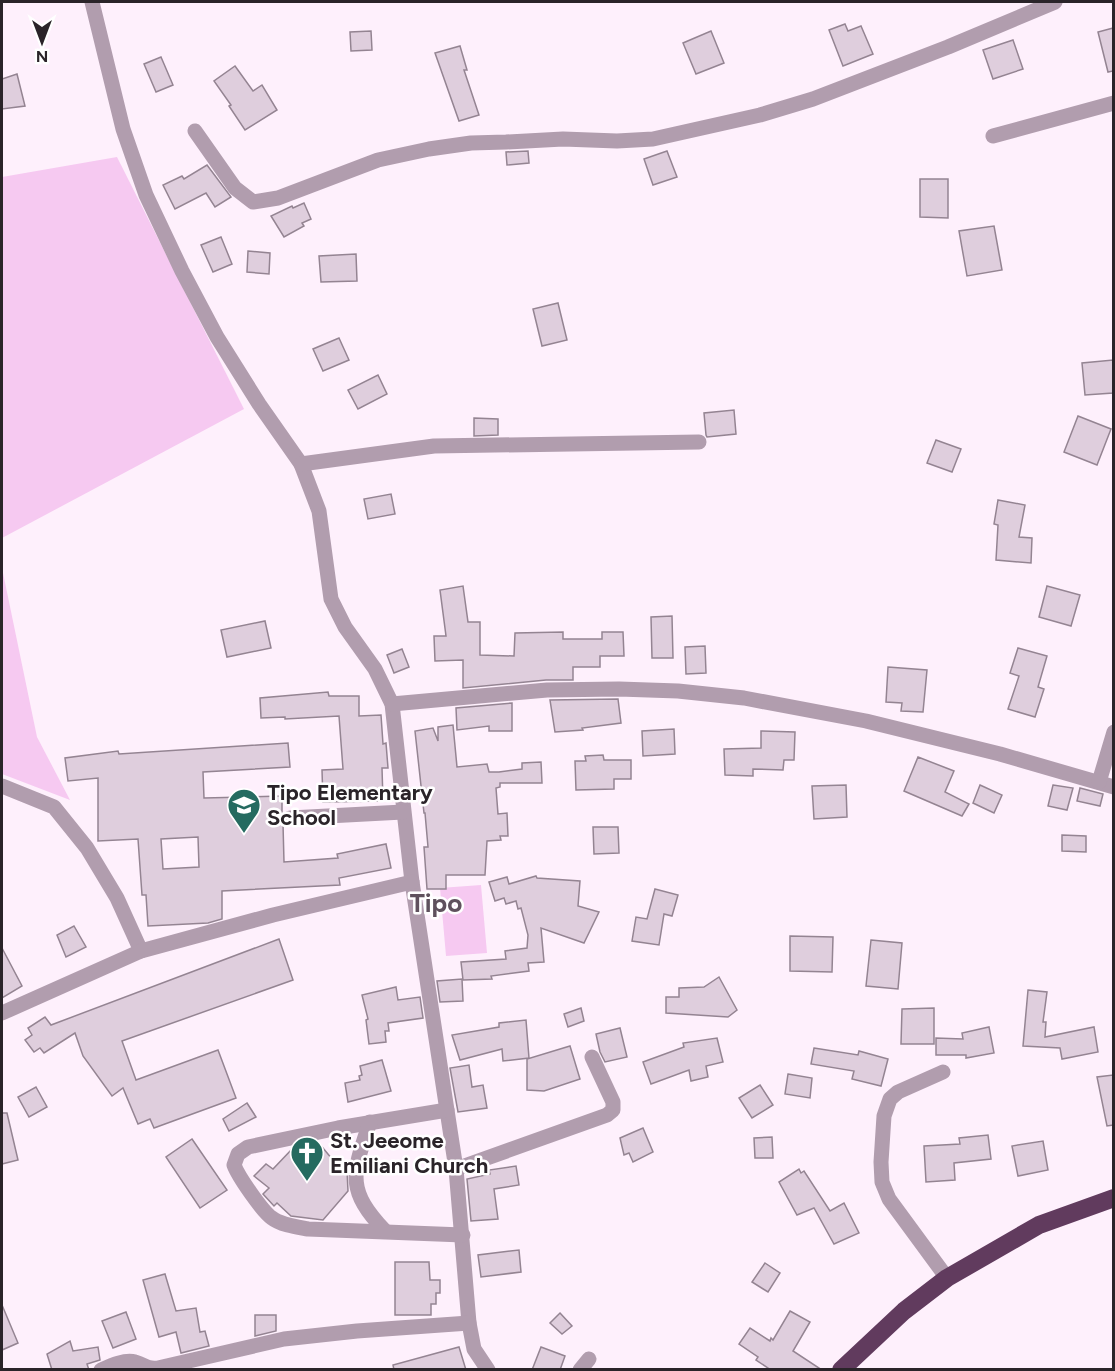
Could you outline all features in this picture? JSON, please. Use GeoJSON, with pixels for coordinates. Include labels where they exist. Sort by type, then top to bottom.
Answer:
{"type":"FeatureCollection","features":[{"type":"Feature","properties":{"kind":"highway"},"geometry":{"type":"LineString","coordinates":[[841,1370],[904,1311],[947,1278],[1039,1225],[1113,1198]]}},
{"type":"Feature","properties":{"kind":"street"},"geometry":{"type":"LineString","coordinates":[[92,2],[123,129],[146,195],[217,337],[259,404],[301,464],[319,511],[331,598],[345,627],[375,669],[392,705],[412,882],[456,1168],[469,1323],[474,1349],[488,1370]]}},
{"type":"Feature","properties":{"kind":"street"},"geometry":{"type":"LineString","coordinates":[[195,131],[236,188],[253,202],[278,198],[378,160],[429,149],[471,143],[653,139],[760,116],[813,99],[948,47],[1055,2]]}},
{"type":"Feature","properties":{"kind":"street"},"geometry":{"type":"LineString","coordinates":[[993,136],[1113,103]]}},
{"type":"Feature","properties":{"kind":"street"},"geometry":{"type":"LineString","coordinates":[[301,464],[434,447],[699,442]]}},
{"type":"Feature","properties":{"kind":"street"},"geometry":{"type":"LineString","coordinates":[[392,705],[547,690],[619,689],[744,698],[867,721],[1106,785],[1113,732]]}},
{"type":"Feature","properties":{"kind":"street"},"geometry":{"type":"LineString","coordinates":[[2,786],[54,807],[87,848],[117,898],[141,951]]}},
{"type":"Feature","properties":{"kind":"street"},"geometry":{"type":"LineString","coordinates":[[290,818],[403,812]]}},
{"type":"Feature","properties":{"kind":"street"},"geometry":{"type":"LineString","coordinates":[[2,1012],[141,951],[273,915],[412,882]]}},
{"type":"Feature","properties":{"kind":"street"},"geometry":{"type":"LineString","coordinates":[[456,1168],[607,1115],[613,1110],[613,1102],[592,1057]]}},
{"type":"Feature","properties":{"kind":"street"},"geometry":{"type":"LineString","coordinates":[[943,1072],[898,1092],[890,1099],[884,1116],[881,1162],[882,1182],[889,1199],[947,1278]]}},
{"type":"Feature","properties":{"kind":"street"},"geometry":{"type":"LineString","coordinates":[[447,1110],[370,1122],[248,1147],[238,1154],[234,1165],[238,1176],[272,1219],[308,1229],[463,1235]]}},
{"type":"Feature","properties":{"kind":"street"},"geometry":{"type":"LineString","coordinates":[[370,1122],[356,1168],[356,1186],[360,1200],[384,1232]]}},
{"type":"Feature","properties":{"kind":"street"},"geometry":{"type":"LineString","coordinates":[[101,1370],[119,1363],[134,1361],[147,1369],[158,1368],[284,1339],[469,1323]]}},
{"type":"Feature","properties":{"kind":"shaded area"},"geometry":{"type":"Polygon","coordinates":[[[117,157],[244,409],[2,538],[2,177],[117,157]]]}},
{"type":"Feature","properties":{"kind":"shaded area"},"geometry":{"type":"Polygon","coordinates":[[[2,568],[37,737],[70,800],[2,774],[2,568]]]}},
{"type":"Feature","properties":{"kind":"shaded area"},"geometry":{"type":"Polygon","coordinates":[[[481,885],[487,953],[446,956],[440,888],[481,885]]]}},
{"type":"Feature","properties":{"kind":"building"},"geometry":{"type":"Polygon","coordinates":[[[845,24],[848,31],[861,26],[873,54],[843,66],[829,30],[845,24]]]}},
{"type":"Feature","properties":{"kind":"building"},"geometry":{"type":"Polygon","coordinates":[[[1113,28],[1113,71],[1108,72],[1098,32],[1113,28]]]}},
{"type":"Feature","properties":{"kind":"building"},"geometry":{"type":"Polygon","coordinates":[[[371,31],[372,50],[351,51],[350,32],[371,31]]]}},
{"type":"Feature","properties":{"kind":"building"},"geometry":{"type":"Polygon","coordinates":[[[711,31],[724,63],[696,74],[683,43],[711,31]]]}},
{"type":"Feature","properties":{"kind":"building"},"geometry":{"type":"Polygon","coordinates":[[[1013,40],[1023,69],[993,79],[983,50],[1013,40]]]}},
{"type":"Feature","properties":{"kind":"building"},"geometry":{"type":"Polygon","coordinates":[[[460,46],[467,70],[464,70],[479,115],[459,121],[435,53],[460,46]]]}},
{"type":"Feature","properties":{"kind":"building"},"geometry":{"type":"Polygon","coordinates":[[[161,57],[173,85],[156,92],[144,64],[161,57]]]}},
{"type":"Feature","properties":{"kind":"building"},"geometry":{"type":"Polygon","coordinates":[[[235,66],[253,91],[262,85],[277,110],[245,130],[214,81],[235,66]]]}},
{"type":"Feature","properties":{"kind":"building"},"geometry":{"type":"Polygon","coordinates":[[[17,74],[25,106],[2,109],[2,79],[17,74]]]}},
{"type":"Feature","properties":{"kind":"building"},"geometry":{"type":"Polygon","coordinates":[[[528,151],[529,163],[507,165],[506,152],[528,151]]]}},
{"type":"Feature","properties":{"kind":"building"},"geometry":{"type":"Polygon","coordinates":[[[667,151],[677,177],[653,185],[644,159],[667,151]]]}},
{"type":"Feature","properties":{"kind":"building"},"geometry":{"type":"Polygon","coordinates":[[[207,165],[231,197],[215,207],[206,193],[175,209],[163,185],[182,176],[184,179],[207,165]]]}},
{"type":"Feature","properties":{"kind":"building"},"geometry":{"type":"Polygon","coordinates":[[[920,179],[948,179],[948,218],[920,217],[920,179]]]}},
{"type":"Feature","properties":{"kind":"building"},"geometry":{"type":"Polygon","coordinates":[[[304,203],[311,219],[302,223],[304,226],[284,237],[271,216],[304,203]]]}},
{"type":"Feature","properties":{"kind":"building"},"geometry":{"type":"Polygon","coordinates":[[[994,226],[1002,270],[967,276],[959,231],[994,226]]]}},
{"type":"Feature","properties":{"kind":"building"},"geometry":{"type":"Polygon","coordinates":[[[221,237],[232,264],[213,272],[201,245],[221,237]]]}},
{"type":"Feature","properties":{"kind":"building"},"geometry":{"type":"Polygon","coordinates":[[[248,251],[270,253],[269,274],[247,272],[248,251]]]}},
{"type":"Feature","properties":{"kind":"building"},"geometry":{"type":"Polygon","coordinates":[[[356,254],[357,281],[321,282],[319,256],[356,254]]]}},
{"type":"Feature","properties":{"kind":"building"},"geometry":{"type":"Polygon","coordinates":[[[558,303],[567,340],[542,346],[533,309],[558,303]]]}},
{"type":"Feature","properties":{"kind":"building"},"geometry":{"type":"Polygon","coordinates":[[[339,338],[349,360],[323,371],[313,349],[339,338]]]}},
{"type":"Feature","properties":{"kind":"building"},"geometry":{"type":"Polygon","coordinates":[[[1113,360],[1113,393],[1085,395],[1082,363],[1113,360]]]}},
{"type":"Feature","properties":{"kind":"building"},"geometry":{"type":"Polygon","coordinates":[[[378,375],[387,394],[358,409],[348,390],[378,375]]]}},
{"type":"Feature","properties":{"kind":"building"},"geometry":{"type":"Polygon","coordinates":[[[734,410],[736,434],[707,437],[704,413],[734,410]]]}},
{"type":"Feature","properties":{"kind":"building"},"geometry":{"type":"Polygon","coordinates":[[[1078,416],[1111,429],[1097,465],[1064,452],[1078,416]]]}},
{"type":"Feature","properties":{"kind":"building"},"geometry":{"type":"Polygon","coordinates":[[[474,418],[498,419],[498,435],[474,436],[474,418]]]}},
{"type":"Feature","properties":{"kind":"building"},"geometry":{"type":"Polygon","coordinates":[[[936,440],[961,449],[952,472],[927,463],[936,440]]]}},
{"type":"Feature","properties":{"kind":"building"},"geometry":{"type":"Polygon","coordinates":[[[391,494],[395,514],[368,519],[364,499],[391,494]]]}},
{"type":"Feature","properties":{"kind":"building"},"geometry":{"type":"Polygon","coordinates":[[[998,500],[1025,505],[1019,537],[1032,538],[1031,563],[996,560],[998,525],[994,524],[998,500]]]}},
{"type":"Feature","properties":{"kind":"building"},"geometry":{"type":"Polygon","coordinates":[[[463,586],[468,622],[480,622],[480,655],[514,656],[515,633],[563,632],[563,639],[602,639],[602,632],[623,632],[624,656],[600,656],[600,667],[573,667],[573,680],[546,680],[463,688],[463,660],[435,661],[434,636],[446,636],[440,590],[463,586]]]}},
{"type":"Feature","properties":{"kind":"building"},"geometry":{"type":"Polygon","coordinates":[[[1047,586],[1080,595],[1071,626],[1039,617],[1047,586]]]}},
{"type":"Feature","properties":{"kind":"building"},"geometry":{"type":"Polygon","coordinates":[[[672,616],[673,658],[652,658],[651,617],[672,616]]]}},
{"type":"Feature","properties":{"kind":"building"},"geometry":{"type":"Polygon","coordinates":[[[265,621],[271,648],[227,657],[221,630],[265,621]]]}},
{"type":"Feature","properties":{"kind":"building"},"geometry":{"type":"Polygon","coordinates":[[[705,646],[706,673],[686,674],[685,647],[705,646]]]}},
{"type":"Feature","properties":{"kind":"building"},"geometry":{"type":"Polygon","coordinates":[[[1018,648],[1047,656],[1038,687],[1044,689],[1035,717],[1008,709],[1019,676],[1010,673],[1018,648]]]}},
{"type":"Feature","properties":{"kind":"building"},"geometry":{"type":"Polygon","coordinates":[[[402,649],[409,667],[394,673],[387,655],[402,649]]]}},
{"type":"Feature","properties":{"kind":"building"},"geometry":{"type":"Polygon","coordinates":[[[888,667],[927,670],[923,712],[901,711],[902,703],[886,702],[888,667]]]}},
{"type":"Feature","properties":{"kind":"building"},"geometry":{"type":"Polygon","coordinates":[[[328,692],[329,696],[359,696],[359,716],[381,715],[383,744],[386,743],[388,768],[382,768],[383,801],[323,802],[322,770],[343,769],[339,716],[261,718],[260,698],[328,692]]]}},
{"type":"Feature","properties":{"kind":"building"},"geometry":{"type":"Polygon","coordinates":[[[618,699],[621,723],[582,728],[583,730],[555,732],[550,700],[618,699]]]}},
{"type":"Feature","properties":{"kind":"building"},"geometry":{"type":"Polygon","coordinates":[[[512,703],[512,731],[489,731],[489,726],[457,730],[456,708],[512,703]]]}},
{"type":"Feature","properties":{"kind":"building"},"geometry":{"type":"Polygon","coordinates":[[[453,725],[457,767],[487,764],[489,772],[499,772],[522,769],[522,763],[541,762],[542,783],[500,783],[500,787],[496,788],[498,814],[507,813],[508,836],[500,836],[501,840],[487,841],[485,875],[446,875],[446,889],[427,889],[424,847],[428,847],[415,731],[433,728],[438,741],[438,727],[453,725]]]}},
{"type":"Feature","properties":{"kind":"building"},"geometry":{"type":"Polygon","coordinates":[[[674,729],[675,754],[643,756],[642,731],[674,729]]]}},
{"type":"Feature","properties":{"kind":"building"},"geometry":{"type":"Polygon","coordinates":[[[761,731],[795,732],[794,760],[784,760],[783,770],[753,769],[753,776],[725,775],[724,749],[761,748],[761,731]]]}},
{"type":"Feature","properties":{"kind":"building"},"geometry":{"type":"Polygon","coordinates":[[[288,743],[290,767],[203,772],[204,798],[282,796],[280,818],[283,824],[284,862],[338,858],[337,854],[386,844],[391,868],[339,878],[340,885],[222,891],[222,919],[208,923],[148,926],[146,895],[142,895],[138,839],[98,841],[98,778],[68,781],[65,758],[118,751],[119,754],[288,743]],[[198,837],[161,839],[163,869],[199,867],[198,837]]]}},
{"type":"Feature","properties":{"kind":"building"},"geometry":{"type":"Polygon","coordinates":[[[603,755],[604,760],[631,760],[631,779],[614,779],[614,789],[576,790],[575,761],[586,761],[585,756],[603,755]]]}},
{"type":"Feature","properties":{"kind":"building"},"geometry":{"type":"Polygon","coordinates":[[[918,757],[954,771],[945,792],[969,804],[962,816],[904,791],[918,757]]]}},
{"type":"Feature","properties":{"kind":"building"},"geometry":{"type":"Polygon","coordinates":[[[846,785],[847,817],[814,819],[812,786],[846,785]]]}},
{"type":"Feature","properties":{"kind":"building"},"geometry":{"type":"Polygon","coordinates":[[[980,785],[1002,795],[994,813],[973,803],[980,785]]]}},
{"type":"Feature","properties":{"kind":"building"},"geometry":{"type":"Polygon","coordinates":[[[1053,785],[1073,788],[1067,810],[1048,806],[1053,785]]]}},
{"type":"Feature","properties":{"kind":"building"},"geometry":{"type":"Polygon","coordinates":[[[1080,788],[1103,794],[1100,806],[1077,801],[1080,788]]]}},
{"type":"Feature","properties":{"kind":"building"},"geometry":{"type":"Polygon","coordinates":[[[593,827],[618,827],[619,853],[594,854],[593,827]]]}},
{"type":"Feature","properties":{"kind":"building"},"geometry":{"type":"Polygon","coordinates":[[[1062,835],[1086,836],[1086,852],[1062,851],[1062,835]]]}},
{"type":"Feature","properties":{"kind":"building"},"geometry":{"type":"Polygon","coordinates":[[[536,876],[537,878],[580,881],[578,906],[599,912],[584,943],[541,928],[544,962],[528,963],[529,971],[491,976],[492,979],[463,980],[461,962],[506,959],[505,951],[527,948],[528,935],[521,908],[518,909],[516,901],[506,904],[504,898],[495,901],[489,882],[507,877],[509,884],[536,876]]]}},
{"type":"Feature","properties":{"kind":"building"},"geometry":{"type":"Polygon","coordinates":[[[655,889],[678,895],[672,916],[664,914],[659,945],[632,941],[636,917],[647,919],[655,889]]]}},
{"type":"Feature","properties":{"kind":"building"},"geometry":{"type":"Polygon","coordinates":[[[74,926],[86,947],[66,957],[57,935],[74,926]]]}},
{"type":"Feature","properties":{"kind":"building"},"geometry":{"type":"Polygon","coordinates":[[[790,936],[833,937],[832,972],[790,971],[790,936]]]}},
{"type":"Feature","properties":{"kind":"building"},"geometry":{"type":"Polygon","coordinates":[[[279,939],[293,980],[122,1041],[136,1080],[218,1050],[236,1098],[154,1128],[150,1119],[138,1124],[123,1088],[112,1096],[83,1056],[75,1033],[44,1053],[40,1048],[34,1052],[25,1040],[32,1035],[28,1028],[45,1017],[51,1025],[279,939]]]}},
{"type":"Feature","properties":{"kind":"building"},"geometry":{"type":"Polygon","coordinates":[[[871,940],[902,943],[898,989],[866,986],[871,940]]]}},
{"type":"Feature","properties":{"kind":"building"},"geometry":{"type":"Polygon","coordinates":[[[2,948],[22,986],[2,998],[2,948]]]}},
{"type":"Feature","properties":{"kind":"building"},"geometry":{"type":"Polygon","coordinates":[[[719,977],[737,1010],[728,1017],[666,1013],[666,997],[679,997],[679,988],[704,987],[719,977]]]}},
{"type":"Feature","properties":{"kind":"building"},"geometry":{"type":"Polygon","coordinates":[[[462,979],[463,1001],[440,1002],[437,981],[462,979]]]}},
{"type":"Feature","properties":{"kind":"building"},"geometry":{"type":"Polygon","coordinates":[[[396,987],[398,1000],[420,997],[423,1018],[388,1023],[389,1031],[385,1031],[386,1042],[369,1044],[366,1020],[368,1019],[362,995],[396,987]]]}},
{"type":"Feature","properties":{"kind":"building"},"geometry":{"type":"Polygon","coordinates":[[[1028,990],[1047,992],[1043,1022],[1046,1022],[1045,1037],[1094,1027],[1098,1052],[1062,1059],[1060,1048],[1023,1046],[1028,990]]]}},
{"type":"Feature","properties":{"kind":"building"},"geometry":{"type":"Polygon","coordinates":[[[581,1008],[584,1021],[568,1027],[564,1014],[581,1008]]]}},
{"type":"Feature","properties":{"kind":"building"},"geometry":{"type":"Polygon","coordinates":[[[934,1008],[934,1044],[901,1044],[902,1009],[934,1008]]]}},
{"type":"Feature","properties":{"kind":"building"},"geometry":{"type":"Polygon","coordinates":[[[526,1020],[529,1058],[503,1061],[502,1049],[460,1060],[452,1035],[499,1027],[499,1023],[526,1020]]]}},
{"type":"Feature","properties":{"kind":"building"},"geometry":{"type":"Polygon","coordinates":[[[989,1027],[994,1053],[966,1058],[966,1055],[936,1055],[936,1038],[963,1039],[962,1033],[989,1027]]]}},
{"type":"Feature","properties":{"kind":"building"},"geometry":{"type":"Polygon","coordinates":[[[620,1028],[627,1057],[605,1062],[596,1034],[620,1028]]]}},
{"type":"Feature","properties":{"kind":"building"},"geometry":{"type":"Polygon","coordinates":[[[717,1038],[723,1062],[706,1066],[708,1077],[691,1081],[689,1070],[651,1084],[643,1062],[684,1047],[683,1043],[717,1038]]]}},
{"type":"Feature","properties":{"kind":"building"},"geometry":{"type":"Polygon","coordinates":[[[570,1046],[580,1079],[544,1091],[527,1090],[527,1059],[570,1046]]]}},
{"type":"Feature","properties":{"kind":"building"},"geometry":{"type":"Polygon","coordinates":[[[814,1048],[858,1055],[859,1051],[888,1059],[881,1086],[852,1079],[854,1071],[811,1064],[814,1048]]]}},
{"type":"Feature","properties":{"kind":"building"},"geometry":{"type":"Polygon","coordinates":[[[382,1060],[391,1091],[348,1102],[345,1083],[360,1080],[359,1076],[362,1075],[360,1066],[382,1060]]]}},
{"type":"Feature","properties":{"kind":"building"},"geometry":{"type":"Polygon","coordinates":[[[469,1065],[472,1087],[483,1085],[487,1108],[458,1112],[450,1068],[469,1065]]]}},
{"type":"Feature","properties":{"kind":"building"},"geometry":{"type":"Polygon","coordinates":[[[788,1074],[812,1078],[810,1098],[785,1094],[788,1074]]]}},
{"type":"Feature","properties":{"kind":"building"},"geometry":{"type":"Polygon","coordinates":[[[1113,1075],[1113,1125],[1107,1126],[1097,1077],[1113,1075]]]}},
{"type":"Feature","properties":{"kind":"building"},"geometry":{"type":"Polygon","coordinates":[[[760,1085],[773,1105],[752,1118],[739,1098],[760,1085]]]}},
{"type":"Feature","properties":{"kind":"building"},"geometry":{"type":"Polygon","coordinates":[[[36,1087],[47,1107],[29,1117],[18,1097],[36,1087]]]}},
{"type":"Feature","properties":{"kind":"building"},"geometry":{"type":"Polygon","coordinates":[[[247,1103],[256,1117],[229,1131],[223,1119],[247,1103]]]}},
{"type":"Feature","properties":{"kind":"building"},"geometry":{"type":"Polygon","coordinates":[[[2,1113],[7,1113],[18,1160],[2,1164],[2,1113]]]}},
{"type":"Feature","properties":{"kind":"building"},"geometry":{"type":"Polygon","coordinates":[[[643,1128],[653,1152],[633,1162],[629,1153],[624,1155],[620,1138],[643,1128]]]}},
{"type":"Feature","properties":{"kind":"building"},"geometry":{"type":"Polygon","coordinates":[[[988,1135],[991,1159],[954,1163],[955,1180],[926,1182],[924,1146],[960,1144],[959,1138],[988,1135]]]}},
{"type":"Feature","properties":{"kind":"building"},"geometry":{"type":"Polygon","coordinates":[[[772,1137],[773,1158],[755,1158],[754,1138],[772,1137]]]}},
{"type":"Feature","properties":{"kind":"building"},"geometry":{"type":"Polygon","coordinates":[[[192,1139],[227,1190],[200,1208],[166,1157],[192,1139]]]}},
{"type":"Feature","properties":{"kind":"building"},"geometry":{"type":"Polygon","coordinates":[[[1043,1141],[1048,1170],[1018,1176],[1012,1146],[1043,1141]]]}},
{"type":"Feature","properties":{"kind":"building","name":"St. Jeeome Emiliani Church"},"geometry":{"type":"Polygon","coordinates":[[[318,1142],[342,1171],[347,1171],[348,1191],[323,1220],[291,1216],[277,1203],[274,1206],[263,1194],[269,1188],[254,1176],[266,1164],[273,1169],[294,1147],[318,1142]]]}},
{"type":"Feature","properties":{"kind":"building"},"geometry":{"type":"Polygon","coordinates":[[[516,1166],[519,1185],[494,1189],[498,1219],[471,1221],[467,1179],[490,1174],[489,1170],[516,1166]]]}},
{"type":"Feature","properties":{"kind":"building"},"geometry":{"type":"Polygon","coordinates":[[[799,1169],[801,1173],[804,1171],[830,1211],[844,1203],[859,1233],[834,1244],[814,1208],[797,1215],[779,1182],[799,1169]]]}},
{"type":"Feature","properties":{"kind":"building"},"geometry":{"type":"Polygon","coordinates":[[[519,1250],[521,1272],[481,1277],[478,1255],[519,1250]]]}},
{"type":"Feature","properties":{"kind":"building"},"geometry":{"type":"Polygon","coordinates":[[[395,1262],[429,1262],[430,1280],[440,1280],[440,1293],[436,1293],[436,1304],[431,1304],[431,1315],[395,1315],[395,1262]]]}},
{"type":"Feature","properties":{"kind":"building"},"geometry":{"type":"Polygon","coordinates":[[[765,1263],[780,1273],[768,1292],[752,1282],[765,1263]]]}},
{"type":"Feature","properties":{"kind":"building"},"geometry":{"type":"Polygon","coordinates":[[[165,1274],[176,1311],[196,1308],[200,1332],[205,1331],[209,1346],[181,1353],[176,1332],[159,1337],[143,1280],[165,1274]]]}},
{"type":"Feature","properties":{"kind":"building"},"geometry":{"type":"Polygon","coordinates":[[[2,1305],[18,1343],[2,1350],[2,1305]]]}},
{"type":"Feature","properties":{"kind":"building"},"geometry":{"type":"Polygon","coordinates":[[[790,1311],[810,1322],[793,1351],[822,1370],[771,1370],[756,1360],[758,1357],[739,1344],[750,1328],[770,1341],[771,1338],[773,1340],[790,1311]]]}},
{"type":"Feature","properties":{"kind":"building"},"geometry":{"type":"Polygon","coordinates":[[[126,1312],[136,1339],[113,1348],[102,1321],[126,1312]]]}},
{"type":"Feature","properties":{"kind":"building"},"geometry":{"type":"Polygon","coordinates":[[[560,1313],[572,1326],[562,1334],[550,1323],[560,1313]]]}},
{"type":"Feature","properties":{"kind":"building"},"geometry":{"type":"Polygon","coordinates":[[[255,1315],[276,1315],[276,1331],[255,1336],[255,1315]]]}},
{"type":"Feature","properties":{"kind":"building"},"geometry":{"type":"Polygon","coordinates":[[[70,1341],[73,1351],[98,1347],[100,1360],[87,1364],[89,1370],[52,1370],[47,1354],[70,1341]]]}},
{"type":"Feature","properties":{"kind":"building"},"geometry":{"type":"Polygon","coordinates":[[[459,1347],[466,1370],[394,1370],[393,1365],[459,1347]]]}},
{"type":"Feature","properties":{"kind":"building"},"geometry":{"type":"Polygon","coordinates":[[[541,1347],[565,1356],[560,1370],[532,1370],[541,1347]]]}},
{"type":"Feature","properties":{"kind":"place","name":"Tipo Elementary School"},"geometry":{"type":"Point","coordinates":[244,834]}},
{"type":"Feature","properties":{"kind":"place","name":"St. Jeeome Emiliani Church"},"geometry":{"type":"Point","coordinates":[307,1182]}},
{"type":"Feature","properties":{"kind":"district","name":"Tipo"},"geometry":{"type":"Point","coordinates":[436,903]}}]}
